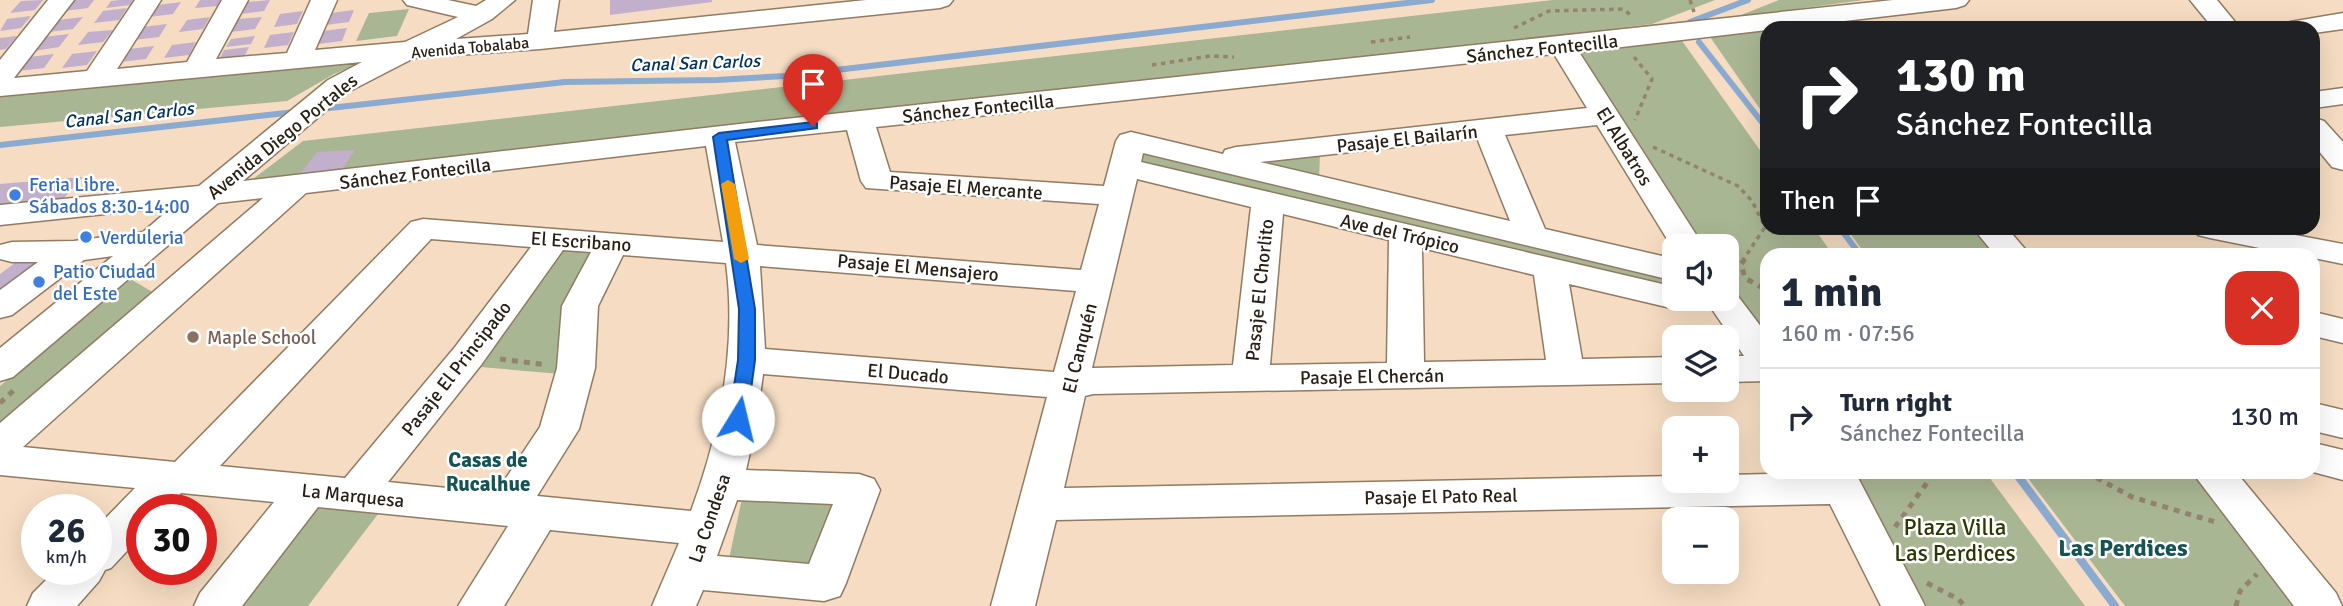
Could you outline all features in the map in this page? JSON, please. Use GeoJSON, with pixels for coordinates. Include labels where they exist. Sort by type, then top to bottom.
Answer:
{"type":"FeatureCollection","features":[{"type":"Feature","properties":{"kind":"street"},"geometry":{"type":"LineString","coordinates":[[0,78],[61,0]]}},
{"type":"Feature","properties":{"kind":"street"},"geometry":{"type":"LineString","coordinates":[[96,79],[148,0]]}},
{"type":"Feature","properties":{"kind":"street"},"geometry":{"type":"LineString","coordinates":[[197,69],[235,0]]}},
{"type":"Feature","properties":{"kind":"street"},"geometry":{"type":"LineString","coordinates":[[297,60],[324,0]]}},
{"type":"Feature","properties":{"kind":"street"},"geometry":{"type":"LineString","coordinates":[[416,0],[491,8]]}},
{"type":"Feature","properties":{"kind":"street"},"geometry":{"type":"LineString","coordinates":[[540,41],[546,0]]}},
{"type":"Feature","properties":{"kind":"street","name":"Avenida Tobalaba"},"geometry":{"type":"LineString","coordinates":[[0,88],[297,60],[540,41],[940,0]]}},
{"type":"Feature","properties":{"kind":"street","name":"Sánchez Fontecilla"},"geometry":{"type":"LineString","coordinates":[[1822,21],[1956,0]]}},
{"type":"Feature","properties":{"kind":"street"},"geometry":{"type":"LineString","coordinates":[[2203,0],[2221,21]]}},
{"type":"Feature","properties":{"kind":"street","name":"Avenida Diego Portales"},"geometry":{"type":"LineString","coordinates":[[0,368],[326,96],[360,73],[449,32],[491,8]]}},
{"type":"Feature","properties":{"kind":"street"},"geometry":{"type":"LineString","coordinates":[[2320,25],[2343,21]]}},
{"type":"Feature","properties":{"kind":"street","name":"Sánchez Fontecilla"},"geometry":{"type":"LineString","coordinates":[[0,215],[205,196],[859,120],[1760,28]]}},
{"type":"Feature","properties":{"kind":"street","name":"El Albatros"},"geometry":{"type":"LineString","coordinates":[[1562,46],[1680,234]]}},
{"type":"Feature","properties":{"kind":"street","name":"El Canquén"},"geometry":{"type":"LineString","coordinates":[[1013,606],[1144,91]]}},
{"type":"Feature","properties":{"kind":"street"},"geometry":{"type":"LineString","coordinates":[[2320,99],[2343,96]]}},
{"type":"Feature","properties":{"kind":"street","name":"Pasaje El Bailarín"},"geometry":{"type":"LineString","coordinates":[[1208,159],[1605,115]]}},
{"type":"Feature","properties":{"kind":"street","name":"Pasaje El Mercante"},"geometry":{"type":"LineString","coordinates":[[859,120],[877,181],[1124,168]]}},
{"type":"Feature","properties":{"kind":"street"},"geometry":{"type":"LineString","coordinates":[[1488,129],[1532,236]]}},
{"type":"Feature","properties":{"kind":"street"},"geometry":{"type":"LineString","coordinates":[[2320,134],[2343,161]]}},
{"type":"Feature","properties":{"kind":"street","name":"La Condesa"},"geometry":{"type":"LineString","coordinates":[[682,588],[722,484],[742,398],[746,360],[747,309],[719,137]]}},
{"type":"Feature","properties":{"kind":"street","name":"Ave del Trópico"},"geometry":{"type":"LineString","coordinates":[[1124,168],[1208,159],[1662,267]]}},
{"type":"Feature","properties":{"kind":"street","name":"Ave del Trópico"},"geometry":{"type":"LineString","coordinates":[[1124,168],[1662,295]]}},
{"type":"Feature","properties":{"kind":"street"},"geometry":{"type":"LineString","coordinates":[[0,445],[173,283],[295,186]]}},
{"type":"Feature","properties":{"kind":"street","name":"Pasaje El Chorlito"},"geometry":{"type":"LineString","coordinates":[[1250,378],[1268,201]]}},
{"type":"Feature","properties":{"kind":"street"},"geometry":{"type":"LineString","coordinates":[[6,256],[59,209]]}},
{"type":"Feature","properties":{"kind":"street","name":"El Escribano"},"geometry":{"type":"LineString","coordinates":[[178,478],[423,229],[740,253]]}},
{"type":"Feature","properties":{"kind":"street"},"geometry":{"type":"LineString","coordinates":[[6,256],[74,251],[166,230],[173,283]]}},
{"type":"Feature","properties":{"kind":"street"},"geometry":{"type":"LineString","coordinates":[[1405,234],[1406,375]]}},
{"type":"Feature","properties":{"kind":"street"},"geometry":{"type":"LineString","coordinates":[[1996,235],[2008,248]]}},
{"type":"Feature","properties":{"kind":"street"},"geometry":{"type":"LineString","coordinates":[[2267,235],[2319,248]]}},
{"type":"Feature","properties":{"kind":"street","name":"Pasaje El Principado"},"geometry":{"type":"LineString","coordinates":[[355,495],[468,356],[554,239]]}},
{"type":"Feature","properties":{"kind":"street"},"geometry":{"type":"LineString","coordinates":[[480,606],[559,429],[576,368],[580,306],[612,243]]}},
{"type":"Feature","properties":{"kind":"street"},"geometry":{"type":"LineString","coordinates":[[2320,248],[2343,254]]}},
{"type":"Feature","properties":{"kind":"street"},"geometry":{"type":"LineString","coordinates":[[0,307],[74,251]]}},
{"type":"Feature","properties":{"kind":"street","name":"Pasaje El Mensajero"},"geometry":{"type":"LineString","coordinates":[[740,253],[1096,282]]}},
{"type":"Feature","properties":{"kind":"street"},"geometry":{"type":"LineString","coordinates":[[120,268],[159,259],[168,261],[173,283]]}},
{"type":"Feature","properties":{"kind":"street"},"geometry":{"type":"LineString","coordinates":[[1550,269],[1566,372]]}},
{"type":"Feature","properties":{"kind":"street"},"geometry":{"type":"LineString","coordinates":[[1730,311],[1760,354]]}},
{"type":"Feature","properties":{"kind":"street"},"geometry":{"type":"LineString","coordinates":[[0,319],[55,323]]}},
{"type":"Feature","properties":{"kind":"street"},"geometry":{"type":"LineString","coordinates":[[2320,325],[2343,331]]}},
{"type":"Feature","properties":{"kind":"street","name":"El Ducado"},"geometry":{"type":"LineString","coordinates":[[746,360],[1069,386]]}},
{"type":"Feature","properties":{"kind":"street"},"geometry":{"type":"LineString","coordinates":[[1739,368],[1760,367]]}},
{"type":"Feature","properties":{"kind":"street","name":"Pasaje El Chercán"},"geometry":{"type":"LineString","coordinates":[[1069,386],[1093,381],[1662,370]]}},
{"type":"Feature","properties":{"kind":"street"},"geometry":{"type":"LineString","coordinates":[[2320,418],[2343,424]]}},
{"type":"Feature","properties":{"kind":"street"},"geometry":{"type":"LineString","coordinates":[[2320,459],[2343,465]]}},
{"type":"Feature","properties":{"kind":"street","name":"La Marquesa"},"geometry":{"type":"LineString","coordinates":[[0,460],[706,529]]}},
{"type":"Feature","properties":{"kind":"street"},"geometry":{"type":"LineString","coordinates":[[112,541],[178,478]]}},
{"type":"Feature","properties":{"kind":"street"},"geometry":{"type":"LineString","coordinates":[[2217,479],[2320,606]]}},
{"type":"Feature","properties":{"kind":"street"},"geometry":{"type":"LineString","coordinates":[[1838,480],[1912,593]]}},
{"type":"Feature","properties":{"kind":"street","name":"Pasaje El Pato Real"},"geometry":{"type":"LineString","coordinates":[[1039,504],[1838,480]]}},
{"type":"Feature","properties":{"kind":"street"},"geometry":{"type":"LineString","coordinates":[[682,588],[824,583],[859,490],[722,484]]}},
{"type":"Feature","properties":{"kind":"street"},"geometry":{"type":"LineString","coordinates":[[216,606],[308,490]]}},
{"type":"Feature","properties":{"kind":"street"},"geometry":{"type":"LineString","coordinates":[[49,606],[69,585]]}},
{"type":"Feature","properties":{"kind":"path"},"geometry":{"type":"LineString","coordinates":[[1621,40],[1652,79],[1633,125]]}},
{"type":"Feature","properties":{"kind":"path"},"geometry":{"type":"LineString","coordinates":[[1643,142],[1694,166],[1733,180],[1755,203],[1760,214]]}},
{"type":"Feature","properties":{"kind":"path"},"geometry":{"type":"LineString","coordinates":[[1760,234],[1741,264],[1745,278],[1760,286]]}},
{"type":"Feature","properties":{"kind":"path"},"geometry":{"type":"LineString","coordinates":[[468,356],[576,368]]}},
{"type":"Feature","properties":{"kind":"path"},"geometry":{"type":"LineString","coordinates":[[1889,535],[1929,479]]}},
{"type":"Feature","properties":{"kind":"path"},"geometry":{"type":"LineString","coordinates":[[2095,479],[2132,498],[2223,525]]}},
{"type":"Feature","properties":{"kind":"path"},"geometry":{"type":"LineString","coordinates":[[2236,606],[2240,591],[2264,565]]}},
{"type":"Feature","properties":{"kind":"path"},"geometry":{"type":"LineString","coordinates":[[1912,593],[1958,599],[1965,606]]}},
{"type":"Feature","properties":{"kind":"green space"},"geometry":{"type":"Polygon","coordinates":[[[1553,0],[1715,0],[1652,24],[245,185],[303,141],[1553,0]]]}},
{"type":"Feature","properties":{"kind":"green space"},"geometry":{"type":"Polygon","coordinates":[[[1779,0],[1864,0],[1736,17],[1779,0]]]}},
{"type":"Feature","properties":{"kind":"green space"},"geometry":{"type":"Polygon","coordinates":[[[409,9],[397,36],[356,41],[369,13],[409,9]]]}},
{"type":"Feature","properties":{"kind":"green space"},"geometry":{"type":"Polygon","coordinates":[[[1760,27],[1760,109],[1708,34],[1760,27]]]}},
{"type":"Feature","properties":{"kind":"green space"},"geometry":{"type":"Polygon","coordinates":[[[1680,38],[1760,150],[1760,235],[1819,235],[1828,248],[1760,248],[1760,344],[1739,311],[1739,234],[1690,234],[1568,49],[1680,38]]]}},
{"type":"Feature","properties":{"kind":"green space"},"geometry":{"type":"Polygon","coordinates":[[[372,58],[334,74],[287,101],[0,127],[0,92],[372,58]]]}},
{"type":"Feature","properties":{"kind":"green space"},"geometry":{"type":"Polygon","coordinates":[[[1141,151],[1662,270],[1662,287],[1140,164],[1141,151]]]}},
{"type":"Feature","properties":{"kind":"green space"},"geometry":{"type":"Polygon","coordinates":[[[1320,153],[1319,180],[1238,164],[1320,153]]]}},
{"type":"Feature","properties":{"kind":"green space"},"geometry":{"type":"Polygon","coordinates":[[[1851,235],[1985,235],[1997,248],[1861,248],[1851,235]]]}},
{"type":"Feature","properties":{"kind":"green space"},"geometry":{"type":"Polygon","coordinates":[[[556,247],[601,251],[560,374],[469,366],[556,247]]]}},
{"type":"Feature","properties":{"kind":"green space"},"geometry":{"type":"Polygon","coordinates":[[[129,278],[154,293],[0,427],[0,386],[129,278]]]}},
{"type":"Feature","properties":{"kind":"green space","name":"Plaza Villa Las Perdices"},"geometry":{"type":"Polygon","coordinates":[[[1845,479],[1990,479],[2085,606],[1915,606],[1845,479]]]}},
{"type":"Feature","properties":{"kind":"green space","name":"Plaza Villa Las Perdices"},"geometry":{"type":"Polygon","coordinates":[[[2029,479],[2203,479],[2306,606],[2125,606],[2029,479]]]}},
{"type":"Feature","properties":{"kind":"green space"},"geometry":{"type":"Polygon","coordinates":[[[743,494],[829,498],[836,513],[816,569],[727,568],[743,494]]]}},
{"type":"Feature","properties":{"kind":"green space"},"geometry":{"type":"Polygon","coordinates":[[[299,508],[381,510],[308,606],[222,606],[299,508]]]}},
{"type":"Feature","properties":{"kind":"building"},"geometry":{"type":"Polygon","coordinates":[[[43,0],[35,10],[10,13],[21,1],[43,0]]]}},
{"type":"Feature","properties":{"kind":"building"},"geometry":{"type":"Polygon","coordinates":[[[72,0],[94,0],[88,8],[64,11],[72,0]]]}},
{"type":"Feature","properties":{"kind":"building"},"geometry":{"type":"Polygon","coordinates":[[[133,0],[130,5],[106,8],[111,1],[133,0]]]}},
{"type":"Feature","properties":{"kind":"building"},"geometry":{"type":"Polygon","coordinates":[[[200,0],[222,0],[218,6],[195,8],[200,0]]]}},
{"type":"Feature","properties":{"kind":"building"},"geometry":{"type":"Polygon","coordinates":[[[270,0],[264,11],[240,14],[247,2],[270,0]]]}},
{"type":"Feature","properties":{"kind":"building"},"geometry":{"type":"Polygon","coordinates":[[[610,0],[712,0],[712,2],[610,15],[610,0]]]}},
{"type":"Feature","properties":{"kind":"building"},"geometry":{"type":"Polygon","coordinates":[[[181,2],[173,14],[149,17],[158,5],[181,2]]]}},
{"type":"Feature","properties":{"kind":"building"},"geometry":{"type":"Polygon","coordinates":[[[127,8],[119,20],[94,23],[103,11],[127,8]]]}},
{"type":"Feature","properties":{"kind":"building"},"geometry":{"type":"Polygon","coordinates":[[[354,10],[349,22],[326,25],[331,13],[354,10]]]}},
{"type":"Feature","properties":{"kind":"building"},"geometry":{"type":"Polygon","coordinates":[[[303,11],[297,24],[274,27],[280,14],[303,11]]]}},
{"type":"Feature","properties":{"kind":"building"},"geometry":{"type":"Polygon","coordinates":[[[31,16],[21,28],[0,31],[7,19],[31,16]]]}},
{"type":"Feature","properties":{"kind":"building"},"geometry":{"type":"Polygon","coordinates":[[[83,17],[73,29],[49,32],[58,20],[83,17]]]}},
{"type":"Feature","properties":{"kind":"building"},"geometry":{"type":"Polygon","coordinates":[[[210,17],[203,29],[179,32],[187,20],[210,17]]]}},
{"type":"Feature","properties":{"kind":"building"},"geometry":{"type":"Polygon","coordinates":[[[262,17],[255,29],[231,32],[238,19],[262,17]]]}},
{"type":"Feature","properties":{"kind":"building"},"geometry":{"type":"Polygon","coordinates":[[[167,24],[159,37],[134,40],[143,27],[167,24]]]}},
{"type":"Feature","properties":{"kind":"building"},"geometry":{"type":"Polygon","coordinates":[[[347,28],[342,41],[318,44],[323,31],[347,28]]]}},
{"type":"Feature","properties":{"kind":"building"},"geometry":{"type":"Polygon","coordinates":[[[113,30],[103,42],[78,45],[88,32],[113,30]]]}},
{"type":"Feature","properties":{"kind":"building"},"geometry":{"type":"Polygon","coordinates":[[[294,32],[288,45],[264,48],[270,35],[294,32]]]}},
{"type":"Feature","properties":{"kind":"building"},"geometry":{"type":"Polygon","coordinates":[[[69,34],[59,47],[34,51],[44,37],[69,34]]]}},
{"type":"Feature","properties":{"kind":"building"},"geometry":{"type":"Polygon","coordinates":[[[17,36],[6,49],[0,50],[0,38],[17,36]]]}},
{"type":"Feature","properties":{"kind":"building"},"geometry":{"type":"Polygon","coordinates":[[[255,36],[251,44],[226,47],[231,39],[255,36]]]}},
{"type":"Feature","properties":{"kind":"building"},"geometry":{"type":"Polygon","coordinates":[[[196,42],[189,55],[164,58],[172,45],[196,42]]]}},
{"type":"Feature","properties":{"kind":"building"},"geometry":{"type":"Polygon","coordinates":[[[154,46],[146,59],[120,62],[129,49],[154,46]]]}},
{"type":"Feature","properties":{"kind":"building"},"geometry":{"type":"Polygon","coordinates":[[[249,47],[245,55],[220,58],[224,50],[249,47]]]}},
{"type":"Feature","properties":{"kind":"building"},"geometry":{"type":"Polygon","coordinates":[[[97,51],[87,65],[62,68],[72,54],[97,51]]]}},
{"type":"Feature","properties":{"kind":"building"},"geometry":{"type":"Polygon","coordinates":[[[54,54],[44,68],[18,71],[29,57],[54,54]]]}},
{"type":"Feature","properties":{"kind":"building"},"geometry":{"type":"Polygon","coordinates":[[[355,150],[340,172],[300,174],[317,152],[355,150]]]}},
{"type":"Feature","properties":{"kind":"building"},"geometry":{"type":"Polygon","coordinates":[[[83,177],[61,201],[0,206],[0,184],[83,177]]]}},
{"type":"Feature","properties":{"kind":"building"},"geometry":{"type":"Polygon","coordinates":[[[22,258],[54,261],[0,302],[0,274],[22,258]]]}},
{"type":"Feature","properties":{"kind":"waterway","name":"Canal San Carlos"},"geometry":{"type":"LineString","coordinates":[[321,109],[565,82],[717,80],[785,76],[1432,0]]}},
{"type":"Feature","properties":{"kind":"waterway"},"geometry":{"type":"LineString","coordinates":[[1690,22],[1748,0]]}},
{"type":"Feature","properties":{"kind":"waterway"},"geometry":{"type":"LineString","coordinates":[[1699,42],[1760,120]]}},
{"type":"Feature","properties":{"kind":"waterway","name":"Canal San Carlos"},"geometry":{"type":"LineString","coordinates":[[0,145],[295,112]]}},
{"type":"Feature","properties":{"kind":"waterway"},"geometry":{"type":"LineString","coordinates":[[1845,235],[1855,248]]}},
{"type":"Feature","properties":{"kind":"waterway"},"geometry":{"type":"LineString","coordinates":[[2020,479],[2115,606]]}},
{"type":"Feature","properties":{"kind":"slow traffic"},"geometry":{"type":"LineString","coordinates":[[728,184],[741,259]]}},
{"type":"Feature","properties":{"kind":"place","name":"Feria Libre. Sábados 8:30-14:00"},"geometry":{"type":"Point","coordinates":[15,195]}},
{"type":"Feature","properties":{"kind":"place","name":"Verduleria"},"geometry":{"type":"Point","coordinates":[86,237]}},
{"type":"Feature","properties":{"kind":"place","name":"Patio Ciudad del Este"},"geometry":{"type":"Point","coordinates":[39,282]}},
{"type":"Feature","properties":{"kind":"place","name":"Maple School"},"geometry":{"type":"Point","coordinates":[193,337]}},
{"type":"Feature","properties":{"kind":"district","name":"Casas de Rucalhue"},"geometry":{"type":"Point","coordinates":[488,472]}},
{"type":"Feature","properties":{"kind":"district","name":"Las Perdices"},"geometry":{"type":"Point","coordinates":[2123,548]}},
{"type":"Feature","properties":{"kind":"route"},"geometry":{"type":"LineString","coordinates":[[738,419],[746,360],[747,309],[745,280],[719,137],[813,126]]}}]}
